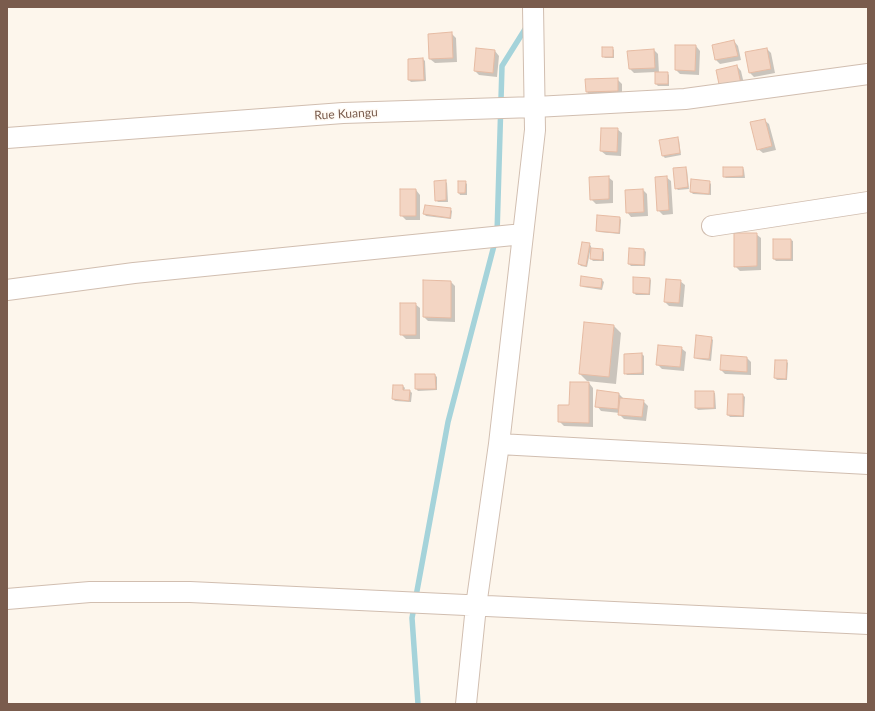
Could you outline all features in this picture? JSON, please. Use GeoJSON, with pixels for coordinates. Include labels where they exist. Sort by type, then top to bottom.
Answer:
{"type":"FeatureCollection","features":[{"type":"Feature","properties":{"kind":"street"},"geometry":{"type":"LineString","coordinates":[[466,704],[476,606],[499,444],[536,130],[533,7]]}},
{"type":"Feature","properties":{"kind":"street","name":"Rue Kuangu"},"geometry":{"type":"LineString","coordinates":[[7,138],[343,113],[536,107],[685,99],[868,74]]}},
{"type":"Feature","properties":{"kind":"street"},"geometry":{"type":"LineString","coordinates":[[712,226],[868,202]]}},
{"type":"Feature","properties":{"kind":"street"},"geometry":{"type":"LineString","coordinates":[[7,290],[134,273],[523,234]]}},
{"type":"Feature","properties":{"kind":"street"},"geometry":{"type":"LineString","coordinates":[[499,444],[868,464]]}},
{"type":"Feature","properties":{"kind":"street"},"geometry":{"type":"LineString","coordinates":[[7,599],[90,592],[190,592],[868,624]]}},
{"type":"Feature","properties":{"kind":"building"},"geometry":{"type":"Polygon","coordinates":[[[452,32],[453,58],[429,59],[428,34],[452,32]]]}},
{"type":"Feature","properties":{"kind":"building"},"geometry":{"type":"Polygon","coordinates":[[[734,40],[738,56],[715,60],[712,45],[734,40]]]}},
{"type":"Feature","properties":{"kind":"building"},"geometry":{"type":"Polygon","coordinates":[[[675,45],[696,45],[695,71],[675,70],[675,45]]]}},
{"type":"Feature","properties":{"kind":"building"},"geometry":{"type":"Polygon","coordinates":[[[602,47],[613,47],[613,57],[602,57],[602,47]]]}},
{"type":"Feature","properties":{"kind":"building"},"geometry":{"type":"Polygon","coordinates":[[[476,48],[495,50],[493,73],[474,71],[476,48]]]}},
{"type":"Feature","properties":{"kind":"building"},"geometry":{"type":"Polygon","coordinates":[[[767,48],[771,69],[749,73],[745,52],[767,48]]]}},
{"type":"Feature","properties":{"kind":"building"},"geometry":{"type":"Polygon","coordinates":[[[654,49],[655,68],[629,69],[627,51],[654,49]]]}},
{"type":"Feature","properties":{"kind":"building"},"geometry":{"type":"Polygon","coordinates":[[[423,58],[424,80],[408,80],[408,59],[423,58]]]}},
{"type":"Feature","properties":{"kind":"building"},"geometry":{"type":"Polygon","coordinates":[[[737,65],[741,84],[720,89],[716,70],[737,65]]]}},
{"type":"Feature","properties":{"kind":"building"},"geometry":{"type":"Polygon","coordinates":[[[655,72],[668,72],[668,84],[655,84],[655,72]]]}},
{"type":"Feature","properties":{"kind":"building"},"geometry":{"type":"Polygon","coordinates":[[[618,78],[618,91],[586,92],[585,79],[618,78]]]}},
{"type":"Feature","properties":{"kind":"building"},"geometry":{"type":"Polygon","coordinates":[[[765,119],[772,146],[757,150],[750,122],[765,119]]]}},
{"type":"Feature","properties":{"kind":"building"},"geometry":{"type":"Polygon","coordinates":[[[601,128],[618,128],[617,152],[600,151],[601,128]]]}},
{"type":"Feature","properties":{"kind":"building"},"geometry":{"type":"Polygon","coordinates":[[[678,137],[680,153],[662,156],[659,140],[678,137]]]}},
{"type":"Feature","properties":{"kind":"building"},"geometry":{"type":"Polygon","coordinates":[[[686,167],[688,187],[675,189],[673,168],[686,167]]]}},
{"type":"Feature","properties":{"kind":"building"},"geometry":{"type":"Polygon","coordinates":[[[723,167],[743,167],[743,176],[723,177],[723,167]]]}},
{"type":"Feature","properties":{"kind":"building"},"geometry":{"type":"Polygon","coordinates":[[[609,176],[609,199],[590,200],[589,177],[609,176]]]}},
{"type":"Feature","properties":{"kind":"building"},"geometry":{"type":"Polygon","coordinates":[[[667,176],[669,210],[657,211],[655,177],[667,176]]]}},
{"type":"Feature","properties":{"kind":"building"},"geometry":{"type":"Polygon","coordinates":[[[691,179],[710,181],[709,194],[690,192],[691,179]]]}},
{"type":"Feature","properties":{"kind":"building"},"geometry":{"type":"Polygon","coordinates":[[[446,180],[446,200],[435,201],[434,181],[446,180]]]}},
{"type":"Feature","properties":{"kind":"building"},"geometry":{"type":"Polygon","coordinates":[[[458,181],[466,181],[465,193],[458,193],[458,181]]]}},
{"type":"Feature","properties":{"kind":"building"},"geometry":{"type":"Polygon","coordinates":[[[400,189],[416,189],[416,216],[400,216],[400,189]]]}},
{"type":"Feature","properties":{"kind":"building"},"geometry":{"type":"Polygon","coordinates":[[[643,189],[644,212],[626,213],[625,190],[643,189]]]}},
{"type":"Feature","properties":{"kind":"building"},"geometry":{"type":"Polygon","coordinates":[[[425,205],[451,208],[450,218],[423,214],[425,205]]]}},
{"type":"Feature","properties":{"kind":"building"},"geometry":{"type":"Polygon","coordinates":[[[597,215],[620,217],[619,233],[596,231],[597,215]]]}},
{"type":"Feature","properties":{"kind":"building"},"geometry":{"type":"Polygon","coordinates":[[[734,233],[757,233],[757,266],[734,267],[734,233]]]}},
{"type":"Feature","properties":{"kind":"building"},"geometry":{"type":"Polygon","coordinates":[[[773,239],[791,239],[791,259],[773,259],[773,239]]]}},
{"type":"Feature","properties":{"kind":"building"},"geometry":{"type":"Polygon","coordinates":[[[582,242],[590,243],[586,266],[578,264],[582,242]]]}},
{"type":"Feature","properties":{"kind":"building"},"geometry":{"type":"Polygon","coordinates":[[[591,248],[603,249],[602,260],[590,259],[591,248]]]}},
{"type":"Feature","properties":{"kind":"building"},"geometry":{"type":"Polygon","coordinates":[[[629,248],[644,249],[644,265],[628,264],[629,248]]]}},
{"type":"Feature","properties":{"kind":"building"},"geometry":{"type":"Polygon","coordinates":[[[581,276],[602,279],[601,288],[580,286],[581,276]]]}},
{"type":"Feature","properties":{"kind":"building"},"geometry":{"type":"Polygon","coordinates":[[[633,277],[650,278],[649,294],[633,293],[633,277]]]}},
{"type":"Feature","properties":{"kind":"building"},"geometry":{"type":"Polygon","coordinates":[[[666,279],[681,280],[679,303],[664,302],[666,279]]]}},
{"type":"Feature","properties":{"kind":"building"},"geometry":{"type":"Polygon","coordinates":[[[423,280],[451,281],[451,318],[423,317],[423,280]]]}},
{"type":"Feature","properties":{"kind":"building"},"geometry":{"type":"Polygon","coordinates":[[[400,303],[416,303],[416,335],[400,335],[400,303]]]}},
{"type":"Feature","properties":{"kind":"building"},"geometry":{"type":"Polygon","coordinates":[[[584,322],[614,325],[609,377],[579,374],[584,322]]]}},
{"type":"Feature","properties":{"kind":"building"},"geometry":{"type":"Polygon","coordinates":[[[696,335],[712,337],[709,359],[694,358],[696,335]]]}},
{"type":"Feature","properties":{"kind":"building"},"geometry":{"type":"Polygon","coordinates":[[[658,345],[682,347],[680,367],[656,365],[658,345]]]}},
{"type":"Feature","properties":{"kind":"building"},"geometry":{"type":"Polygon","coordinates":[[[642,353],[642,373],[624,374],[624,354],[642,353]]]}},
{"type":"Feature","properties":{"kind":"building"},"geometry":{"type":"Polygon","coordinates":[[[721,355],[747,357],[747,372],[720,370],[721,355]]]}},
{"type":"Feature","properties":{"kind":"building"},"geometry":{"type":"Polygon","coordinates":[[[775,360],[787,360],[786,379],[774,378],[775,360]]]}},
{"type":"Feature","properties":{"kind":"building"},"geometry":{"type":"Polygon","coordinates":[[[415,374],[435,374],[436,389],[415,389],[415,374]]]}},
{"type":"Feature","properties":{"kind":"building"},"geometry":{"type":"Polygon","coordinates":[[[570,382],[589,382],[589,423],[558,422],[558,405],[569,405],[570,382]]]}},
{"type":"Feature","properties":{"kind":"building"},"geometry":{"type":"Polygon","coordinates":[[[393,385],[403,385],[403,390],[410,390],[409,401],[392,399],[393,385]]]}},
{"type":"Feature","properties":{"kind":"building"},"geometry":{"type":"Polygon","coordinates":[[[597,390],[619,393],[618,409],[595,407],[597,390]]]}},
{"type":"Feature","properties":{"kind":"building"},"geometry":{"type":"Polygon","coordinates":[[[695,391],[714,391],[714,408],[695,408],[695,391]]]}},
{"type":"Feature","properties":{"kind":"building"},"geometry":{"type":"Polygon","coordinates":[[[728,394],[743,394],[743,416],[727,415],[728,394]]]}},
{"type":"Feature","properties":{"kind":"building"},"geometry":{"type":"Polygon","coordinates":[[[620,398],[644,400],[642,417],[618,415],[620,398]]]}},
{"type":"Feature","properties":{"kind":"waterway"},"geometry":{"type":"LineString","coordinates":[[418,704],[412,618],[448,422],[497,234],[502,66],[527,26]]}}]}
